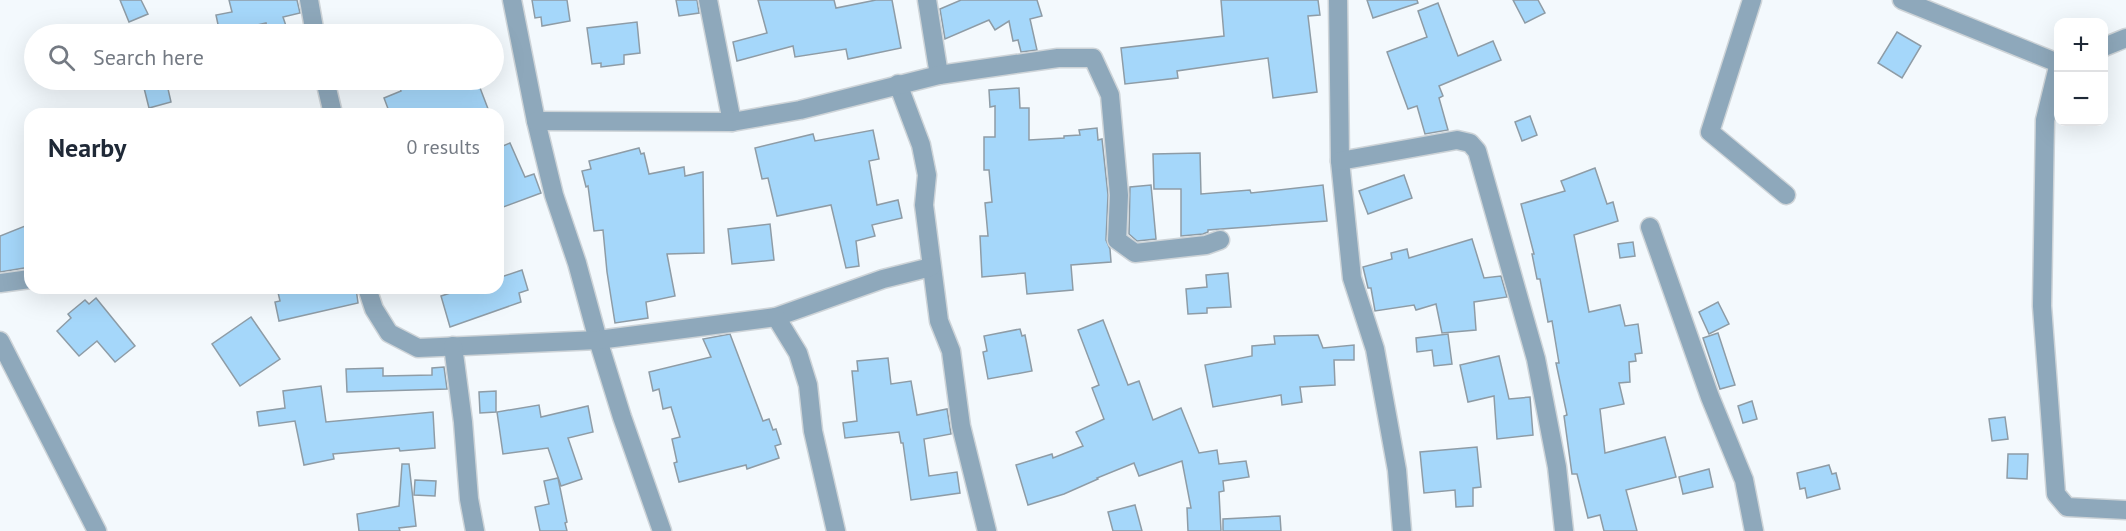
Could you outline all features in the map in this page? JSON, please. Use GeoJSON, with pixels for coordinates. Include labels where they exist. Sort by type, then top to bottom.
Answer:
{"type":"FeatureCollection","features":[{"type":"Feature","properties":{"kind":"street"},"geometry":{"type":"LineString","coordinates":[[309,0],[313,24]]}},
{"type":"Feature","properties":{"kind":"street"},"geometry":{"type":"LineString","coordinates":[[512,0],[536,122],[554,195],[577,263],[598,340],[662,531]]}},
{"type":"Feature","properties":{"kind":"street"},"geometry":{"type":"LineString","coordinates":[[708,0],[732,122]]}},
{"type":"Feature","properties":{"kind":"street"},"geometry":{"type":"LineString","coordinates":[[927,0],[939,75]]}},
{"type":"Feature","properties":{"kind":"street"},"geometry":{"type":"LineString","coordinates":[[1338,0],[1340,161],[1352,278],[1375,349],[1397,470],[1402,531]]}},
{"type":"Feature","properties":{"kind":"street"},"geometry":{"type":"LineString","coordinates":[[1752,0],[1710,132],[1786,195]]}},
{"type":"Feature","properties":{"kind":"street"},"geometry":{"type":"LineString","coordinates":[[1902,0],[1938,6],[2054,63]]}},
{"type":"Feature","properties":{"kind":"street"},"geometry":{"type":"LineString","coordinates":[[2108,44],[2126,38]]}},
{"type":"Feature","properties":{"kind":"street"},"geometry":{"type":"LineString","coordinates":[[536,122],[732,122],[800,110],[939,75],[1048,59],[1093,58],[1110,95],[1119,195],[1117,240],[1135,253],[1206,245],[1220,240]]}},
{"type":"Feature","properties":{"kind":"street"},"geometry":{"type":"LineString","coordinates":[[2056,72],[2045,120],[2042,306],[2056,494],[2067,507],[2126,510]]}},
{"type":"Feature","properties":{"kind":"street"},"geometry":{"type":"LineString","coordinates":[[898,84],[921,145],[927,175],[924,205],[939,321],[951,351],[962,426],[987,531]]}},
{"type":"Feature","properties":{"kind":"street"},"geometry":{"type":"LineString","coordinates":[[327,90],[332,108]]}},
{"type":"Feature","properties":{"kind":"street"},"geometry":{"type":"LineString","coordinates":[[1340,161],[1457,140],[1470,143],[1477,151],[1536,359],[1557,467],[1564,531]]}},
{"type":"Feature","properties":{"kind":"street"},"geometry":{"type":"LineString","coordinates":[[1650,227],[1710,397],[1744,480],[1754,531]]}},
{"type":"Feature","properties":{"kind":"street"},"geometry":{"type":"LineString","coordinates":[[369,294],[374,309],[389,333],[418,348],[598,340],[776,317],[883,279],[932,267]]}},
{"type":"Feature","properties":{"kind":"street"},"geometry":{"type":"LineString","coordinates":[[0,283],[24,280]]}},
{"type":"Feature","properties":{"kind":"street"},"geometry":{"type":"LineString","coordinates":[[776,317],[798,353],[808,385],[813,431],[836,531]]}},
{"type":"Feature","properties":{"kind":"street"},"geometry":{"type":"LineString","coordinates":[[0,341],[97,531]]}},
{"type":"Feature","properties":{"kind":"street"},"geometry":{"type":"LineString","coordinates":[[453,346],[464,422],[475,531]]}},
{"type":"Feature","properties":{"kind":"building"},"geometry":{"type":"Polygon","coordinates":[[[120,0],[141,0],[148,14],[129,22],[120,0]]]}},
{"type":"Feature","properties":{"kind":"building"},"geometry":{"type":"Polygon","coordinates":[[[229,0],[297,0],[300,13],[283,17],[285,24],[218,24],[216,15],[232,12],[229,0]]]}},
{"type":"Feature","properties":{"kind":"building"},"geometry":{"type":"Polygon","coordinates":[[[532,0],[567,0],[570,21],[542,26],[541,17],[535,18],[532,0]]]}},
{"type":"Feature","properties":{"kind":"building"},"geometry":{"type":"Polygon","coordinates":[[[676,0],[697,0],[699,13],[679,16],[676,0]]]}},
{"type":"Feature","properties":{"kind":"building"},"geometry":{"type":"Polygon","coordinates":[[[758,0],[834,0],[836,8],[876,0],[892,0],[901,48],[848,59],[846,49],[795,57],[793,46],[737,61],[733,42],[767,33],[758,0]]]}},
{"type":"Feature","properties":{"kind":"building"},"geometry":{"type":"Polygon","coordinates":[[[961,0],[1037,0],[1042,16],[1030,19],[1037,50],[1021,52],[1018,40],[1013,41],[1009,21],[995,30],[989,20],[945,39],[940,9],[961,0]]]}},
{"type":"Feature","properties":{"kind":"building"},"geometry":{"type":"Polygon","coordinates":[[[1221,0],[1318,0],[1320,15],[1308,16],[1317,92],[1273,98],[1268,58],[1177,71],[1178,78],[1125,84],[1121,48],[1224,36],[1221,0]]]}},
{"type":"Feature","properties":{"kind":"building"},"geometry":{"type":"Polygon","coordinates":[[[1367,0],[1417,0],[1418,3],[1373,18],[1367,0]]]}},
{"type":"Feature","properties":{"kind":"building"},"geometry":{"type":"Polygon","coordinates":[[[1513,0],[1538,0],[1545,13],[1525,23],[1513,0]]]}},
{"type":"Feature","properties":{"kind":"building"},"geometry":{"type":"Polygon","coordinates":[[[1438,3],[1458,56],[1493,41],[1501,60],[1439,86],[1443,96],[1439,98],[1448,130],[1425,134],[1417,106],[1408,109],[1387,52],[1427,37],[1418,11],[1438,3]]]}},
{"type":"Feature","properties":{"kind":"building"},"geometry":{"type":"Polygon","coordinates":[[[637,22],[640,53],[624,55],[624,64],[601,67],[601,63],[592,64],[587,28],[637,22]]]}},
{"type":"Feature","properties":{"kind":"building"},"geometry":{"type":"Polygon","coordinates":[[[1897,32],[1921,46],[1902,78],[1878,63],[1897,32]]]}},
{"type":"Feature","properties":{"kind":"building"},"geometry":{"type":"Polygon","coordinates":[[[1019,88],[1020,108],[1029,108],[1029,140],[1064,138],[1064,136],[1080,135],[1079,130],[1097,128],[1098,140],[1102,139],[1108,195],[1106,240],[1110,249],[1111,262],[1071,265],[1073,290],[1027,294],[1025,273],[982,277],[980,236],[988,236],[985,203],[992,202],[989,170],[984,170],[984,137],[995,137],[995,106],[990,107],[989,90],[1019,88]]]}},
{"type":"Feature","properties":{"kind":"building"},"geometry":{"type":"Polygon","coordinates":[[[144,90],[168,90],[171,102],[149,108],[144,90]]]}},
{"type":"Feature","properties":{"kind":"building"},"geometry":{"type":"Polygon","coordinates":[[[481,90],[488,108],[388,108],[384,98],[401,91],[481,90]]]}},
{"type":"Feature","properties":{"kind":"building"},"geometry":{"type":"Polygon","coordinates":[[[1530,116],[1537,135],[1522,141],[1515,122],[1530,116]]]}},
{"type":"Feature","properties":{"kind":"building"},"geometry":{"type":"Polygon","coordinates":[[[873,130],[879,159],[869,161],[877,205],[898,200],[902,218],[872,225],[875,236],[856,241],[859,266],[846,268],[831,205],[777,216],[768,178],[762,179],[755,148],[813,134],[815,141],[873,130]]]}},
{"type":"Feature","properties":{"kind":"building"},"geometry":{"type":"Polygon","coordinates":[[[510,143],[525,177],[534,174],[541,193],[504,207],[504,146],[510,143]]]}},
{"type":"Feature","properties":{"kind":"building"},"geometry":{"type":"Polygon","coordinates":[[[639,148],[641,154],[644,153],[649,174],[684,167],[685,176],[703,172],[704,253],[667,254],[675,296],[646,302],[648,318],[615,323],[603,230],[594,231],[588,186],[586,187],[582,171],[591,169],[589,161],[639,148]]]}},
{"type":"Feature","properties":{"kind":"building"},"geometry":{"type":"Polygon","coordinates":[[[1200,153],[1201,194],[1250,190],[1251,193],[1323,185],[1327,221],[1208,230],[1203,234],[1181,236],[1181,189],[1154,189],[1153,154],[1200,153]]]}},
{"type":"Feature","properties":{"kind":"building"},"geometry":{"type":"Polygon","coordinates":[[[1595,168],[1607,204],[1613,202],[1618,221],[1574,235],[1589,312],[1620,305],[1625,326],[1638,324],[1642,353],[1635,354],[1636,361],[1629,362],[1630,382],[1619,383],[1624,404],[1600,409],[1605,453],[1665,437],[1676,477],[1626,490],[1637,531],[1604,531],[1600,515],[1588,518],[1577,474],[1572,474],[1564,416],[1567,415],[1556,363],[1559,363],[1552,321],[1548,322],[1521,204],[1565,191],[1561,181],[1595,168]]]}},
{"type":"Feature","properties":{"kind":"building"},"geometry":{"type":"Polygon","coordinates":[[[1404,175],[1412,198],[1368,214],[1359,191],[1404,175]]]}},
{"type":"Feature","properties":{"kind":"building"},"geometry":{"type":"Polygon","coordinates":[[[1151,185],[1156,239],[1137,241],[1129,234],[1130,187],[1151,185]]]}},
{"type":"Feature","properties":{"kind":"building"},"geometry":{"type":"Polygon","coordinates":[[[770,224],[774,260],[732,264],[728,229],[770,224]]]}},
{"type":"Feature","properties":{"kind":"building"},"geometry":{"type":"Polygon","coordinates":[[[24,226],[24,268],[0,272],[0,236],[24,226]]]}},
{"type":"Feature","properties":{"kind":"building"},"geometry":{"type":"Polygon","coordinates":[[[1472,239],[1484,278],[1501,276],[1507,297],[1474,302],[1476,330],[1442,333],[1436,304],[1416,310],[1414,305],[1375,311],[1371,288],[1368,288],[1363,267],[1392,259],[1391,253],[1407,249],[1409,258],[1472,239]]]}},
{"type":"Feature","properties":{"kind":"building"},"geometry":{"type":"Polygon","coordinates":[[[1633,242],[1635,256],[1620,258],[1618,244],[1633,242]]]}},
{"type":"Feature","properties":{"kind":"building"},"geometry":{"type":"Polygon","coordinates":[[[522,270],[528,290],[519,293],[521,302],[450,327],[441,296],[447,294],[504,294],[504,276],[522,270]]]}},
{"type":"Feature","properties":{"kind":"building"},"geometry":{"type":"Polygon","coordinates":[[[1228,273],[1231,307],[1207,308],[1207,313],[1188,314],[1186,289],[1207,287],[1206,275],[1228,273]]]}},
{"type":"Feature","properties":{"kind":"building"},"geometry":{"type":"Polygon","coordinates":[[[278,294],[357,294],[358,303],[279,321],[275,302],[280,301],[278,294]]]}},
{"type":"Feature","properties":{"kind":"building"},"geometry":{"type":"Polygon","coordinates":[[[96,298],[135,346],[115,362],[97,341],[79,356],[57,331],[71,318],[68,314],[85,300],[89,304],[96,298]]]}},
{"type":"Feature","properties":{"kind":"building"},"geometry":{"type":"Polygon","coordinates":[[[1718,302],[1729,324],[1709,334],[1699,312],[1718,302]]]}},
{"type":"Feature","properties":{"kind":"building"},"geometry":{"type":"Polygon","coordinates":[[[251,317],[280,359],[240,386],[212,344],[251,317]]]}},
{"type":"Feature","properties":{"kind":"building"},"geometry":{"type":"Polygon","coordinates":[[[1103,320],[1128,385],[1139,381],[1153,420],[1181,408],[1199,453],[1217,450],[1219,464],[1246,461],[1249,477],[1223,481],[1224,491],[1219,492],[1221,531],[1188,531],[1187,508],[1191,508],[1182,461],[1139,476],[1134,463],[1064,494],[1028,505],[1016,465],[1052,454],[1053,458],[1083,446],[1076,432],[1104,419],[1092,388],[1099,385],[1078,330],[1103,320]]]}},
{"type":"Feature","properties":{"kind":"building"},"geometry":{"type":"Polygon","coordinates":[[[1020,329],[1022,336],[1025,335],[1032,371],[988,379],[983,352],[987,351],[984,336],[1020,329]]]}},
{"type":"Feature","properties":{"kind":"building"},"geometry":{"type":"Polygon","coordinates":[[[1718,333],[1735,385],[1720,389],[1703,338],[1718,333]]]}},
{"type":"Feature","properties":{"kind":"building"},"geometry":{"type":"Polygon","coordinates":[[[730,334],[763,421],[769,419],[773,430],[776,429],[781,444],[775,446],[779,458],[747,469],[746,465],[679,482],[674,463],[677,462],[672,439],[680,437],[671,407],[663,409],[659,389],[653,391],[649,372],[711,357],[703,339],[730,334]]]}},
{"type":"Feature","properties":{"kind":"building"},"geometry":{"type":"Polygon","coordinates":[[[1448,334],[1452,364],[1434,366],[1432,350],[1417,352],[1416,338],[1448,334]]]}},
{"type":"Feature","properties":{"kind":"building"},"geometry":{"type":"Polygon","coordinates":[[[1318,335],[1323,348],[1354,345],[1354,360],[1334,360],[1335,385],[1300,387],[1302,402],[1282,405],[1281,395],[1213,407],[1205,365],[1252,356],[1252,346],[1275,344],[1274,336],[1318,335]]]}},
{"type":"Feature","properties":{"kind":"building"},"geometry":{"type":"Polygon","coordinates":[[[1499,356],[1509,399],[1530,397],[1533,435],[1497,439],[1494,396],[1468,402],[1460,365],[1499,356]]]}},
{"type":"Feature","properties":{"kind":"building"},"geometry":{"type":"Polygon","coordinates":[[[888,358],[891,384],[911,381],[917,415],[947,409],[951,434],[924,439],[929,476],[957,472],[960,493],[911,500],[903,443],[901,443],[899,432],[845,438],[843,423],[857,421],[852,371],[858,371],[857,361],[888,358]]]}},
{"type":"Feature","properties":{"kind":"building"},"geometry":{"type":"Polygon","coordinates":[[[444,367],[447,389],[347,392],[346,369],[383,368],[383,376],[432,375],[432,368],[444,367]]]}},
{"type":"Feature","properties":{"kind":"building"},"geometry":{"type":"Polygon","coordinates":[[[321,386],[326,422],[433,412],[435,448],[400,451],[399,448],[333,454],[334,459],[304,465],[295,421],[259,426],[257,412],[285,408],[283,391],[321,386]]]}},
{"type":"Feature","properties":{"kind":"building"},"geometry":{"type":"Polygon","coordinates":[[[496,391],[496,412],[480,413],[479,392],[496,391]]]}},
{"type":"Feature","properties":{"kind":"building"},"geometry":{"type":"Polygon","coordinates":[[[1752,401],[1757,419],[1743,423],[1738,406],[1752,401]]]}},
{"type":"Feature","properties":{"kind":"building"},"geometry":{"type":"Polygon","coordinates":[[[539,405],[541,417],[588,406],[593,432],[568,438],[582,479],[561,486],[548,448],[503,454],[497,412],[539,405]]]}},
{"type":"Feature","properties":{"kind":"building"},"geometry":{"type":"Polygon","coordinates":[[[2005,417],[2008,439],[1992,441],[1989,419],[2005,417]]]}},
{"type":"Feature","properties":{"kind":"building"},"geometry":{"type":"Polygon","coordinates":[[[1477,447],[1481,487],[1473,488],[1473,506],[1456,507],[1455,490],[1424,493],[1420,452],[1477,447]]]}},
{"type":"Feature","properties":{"kind":"building"},"geometry":{"type":"Polygon","coordinates":[[[2008,454],[2028,454],[2027,479],[2007,478],[2008,454]]]}},
{"type":"Feature","properties":{"kind":"building"},"geometry":{"type":"Polygon","coordinates":[[[402,464],[409,464],[416,526],[399,528],[400,531],[359,531],[357,514],[399,506],[402,464]]]}},
{"type":"Feature","properties":{"kind":"building"},"geometry":{"type":"Polygon","coordinates":[[[1829,465],[1832,474],[1836,473],[1840,489],[1807,498],[1805,488],[1800,489],[1797,473],[1829,465]]]}},
{"type":"Feature","properties":{"kind":"building"},"geometry":{"type":"Polygon","coordinates":[[[1709,469],[1713,487],[1683,494],[1679,477],[1709,469]]]}},
{"type":"Feature","properties":{"kind":"building"},"geometry":{"type":"Polygon","coordinates":[[[558,478],[567,531],[540,531],[535,507],[549,504],[544,481],[558,478]]]}},
{"type":"Feature","properties":{"kind":"building"},"geometry":{"type":"Polygon","coordinates":[[[415,480],[436,481],[435,496],[414,495],[415,480]]]}},
{"type":"Feature","properties":{"kind":"building"},"geometry":{"type":"Polygon","coordinates":[[[1135,505],[1142,531],[1113,531],[1108,512],[1135,505]]]}},
{"type":"Feature","properties":{"kind":"building"},"geometry":{"type":"Polygon","coordinates":[[[1280,516],[1281,531],[1223,531],[1223,519],[1280,516]]]}}]}
